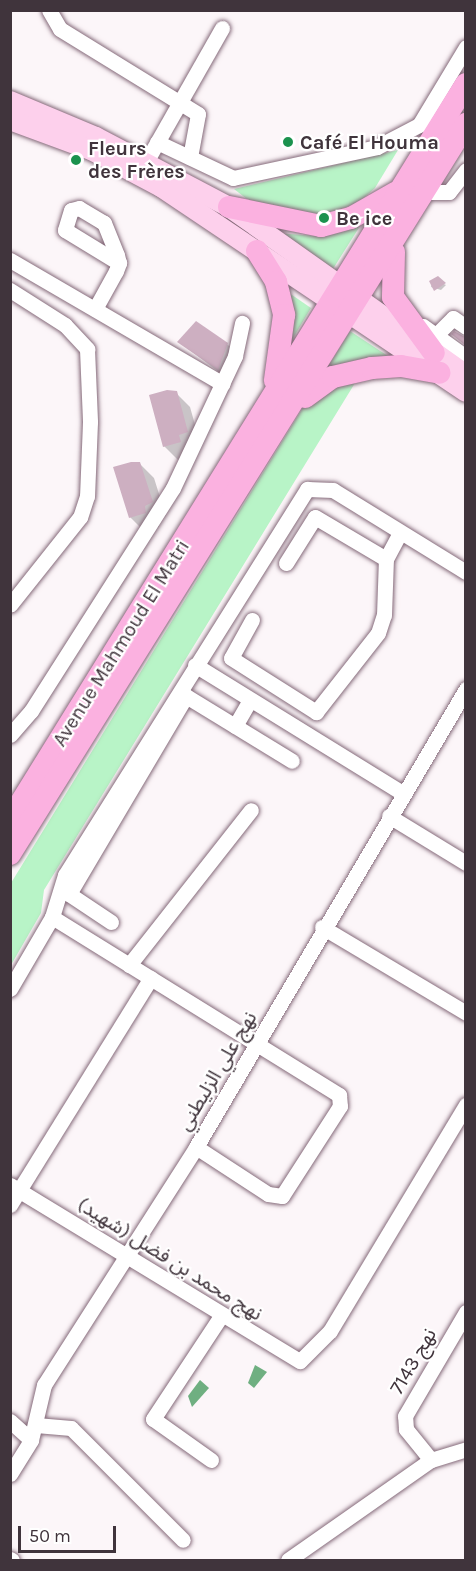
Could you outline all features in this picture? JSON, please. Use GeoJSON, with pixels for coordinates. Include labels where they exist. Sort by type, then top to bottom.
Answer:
{"type":"FeatureCollection","features":[{"type":"Feature","properties":{"kind":"highway"},"geometry":{"type":"LineString","coordinates":[[344,302],[402,189],[465,84]]}},
{"type":"Feature","properties":{"kind":"highway"},"geometry":{"type":"LineString","coordinates":[[344,302],[396,242],[465,124]]}},
{"type":"Feature","properties":{"kind":"highway"},"geometry":{"type":"LineString","coordinates":[[229,207],[321,226],[365,212],[402,189]]}},
{"type":"Feature","properties":{"kind":"highway"},"geometry":{"type":"LineString","coordinates":[[294,405],[345,373],[401,366],[436,354],[391,290],[396,242]]}},
{"type":"Feature","properties":{"kind":"highway"},"geometry":{"type":"LineString","coordinates":[[257,251],[276,282],[284,315],[281,358],[270,401]]}},
{"type":"Feature","properties":{"kind":"highway","name":"Avenue Mahmoud El Matri"},"geometry":{"type":"LineString","coordinates":[[10,820],[270,401],[344,302]]}},
{"type":"Feature","properties":{"kind":"highway","name":"Avenue Mahmoud El Matri"},"geometry":{"type":"LineString","coordinates":[[10,854],[174,591],[294,405],[344,302]]}},
{"type":"Feature","properties":{"kind":"main road"},"geometry":{"type":"LineString","coordinates":[[10,101],[146,162],[229,207],[344,302]]}},
{"type":"Feature","properties":{"kind":"main road"},"geometry":{"type":"LineString","coordinates":[[10,120],[91,150],[151,182],[257,251],[436,354],[465,375]]}},
{"type":"Feature","properties":{"kind":"main road"},"geometry":{"type":"LineString","coordinates":[[436,354],[465,392]]}},
{"type":"Feature","properties":{"kind":"street"},"geometry":{"type":"LineString","coordinates":[[49,10],[60,29],[179,100],[200,118],[190,157]]}},
{"type":"Feature","properties":{"kind":"street"},"geometry":{"type":"LineString","coordinates":[[146,162],[179,100],[222,28]]}},
{"type":"Feature","properties":{"kind":"street"},"geometry":{"type":"LineString","coordinates":[[157,142],[233,178],[395,141],[419,125],[465,47]]}},
{"type":"Feature","properties":{"kind":"street"},"geometry":{"type":"LineString","coordinates":[[426,192],[450,192],[465,170]]}},
{"type":"Feature","properties":{"kind":"street"},"geometry":{"type":"LineString","coordinates":[[10,260],[223,384]]}},
{"type":"Feature","properties":{"kind":"street"},"geometry":{"type":"LineString","coordinates":[[95,309],[119,263]]}},
{"type":"Feature","properties":{"kind":"street"},"geometry":{"type":"LineString","coordinates":[[10,290],[77,335],[90,367],[89,470],[83,507],[72,532],[10,605]]}},
{"type":"Feature","properties":{"kind":"street"},"geometry":{"type":"LineString","coordinates":[[436,354],[453,318],[465,327]]}},
{"type":"Feature","properties":{"kind":"street"},"geometry":{"type":"LineString","coordinates":[[10,735],[32,711],[173,488],[223,384],[242,323]]}},
{"type":"Feature","properties":{"kind":"street"},"geometry":{"type":"LineString","coordinates":[[423,326],[436,354]]}},
{"type":"Feature","properties":{"kind":"street"},"geometry":{"type":"LineString","coordinates":[[436,354],[465,357]]}},
{"type":"Feature","properties":{"kind":"street"},"geometry":{"type":"LineString","coordinates":[[10,989],[52,917],[65,875],[307,489],[333,490],[465,572]]}},
{"type":"Feature","properties":{"kind":"street"},"geometry":{"type":"LineString","coordinates":[[286,563],[315,518],[386,559]]}},
{"type":"Feature","properties":{"kind":"street"},"geometry":{"type":"LineString","coordinates":[[252,620],[231,658],[316,712],[378,633],[384,615],[386,559],[400,533]]}},
{"type":"Feature","properties":{"kind":"street"},"geometry":{"type":"LineString","coordinates":[[195,665],[402,793]]}},
{"type":"Feature","properties":{"kind":"street","name":"نهج علي الزليطني"},"geometry":{"type":"LineString","coordinates":[[10,1474],[31,1440],[44,1385],[128,1256],[259,1044],[322,927],[402,793],[459,715],[465,689]]}},
{"type":"Feature","properties":{"kind":"street"},"geometry":{"type":"LineString","coordinates":[[111,922],[69,894],[186,696],[292,761]]}},
{"type":"Feature","properties":{"kind":"street"},"geometry":{"type":"LineString","coordinates":[[235,726],[250,700]]}},
{"type":"Feature","properties":{"kind":"street"},"geometry":{"type":"LineString","coordinates":[[129,965],[251,810]]}},
{"type":"Feature","properties":{"kind":"street"},"geometry":{"type":"LineString","coordinates":[[389,816],[465,863]]}},
{"type":"Feature","properties":{"kind":"street"},"geometry":{"type":"LineString","coordinates":[[52,917],[336,1090],[340,1106],[286,1193],[277,1197],[196,1147]]}},
{"type":"Feature","properties":{"kind":"street"},"geometry":{"type":"LineString","coordinates":[[322,927],[465,1013]]}},
{"type":"Feature","properties":{"kind":"street"},"geometry":{"type":"LineString","coordinates":[[10,1205],[15,1188],[151,978]]}},
{"type":"Feature","properties":{"kind":"street","name":"نهج محمد بن فضل (شهيد)"},"geometry":{"type":"LineString","coordinates":[[15,1188],[128,1256],[221,1316],[300,1361],[330,1331],[465,1105]]}},
{"type":"Feature","properties":{"kind":"street","name":"نهج 7143"},"geometry":{"type":"LineString","coordinates":[[431,1460],[406,1429],[405,1416],[465,1312]]}},
{"type":"Feature","properties":{"kind":"street"},"geometry":{"type":"LineString","coordinates":[[211,1460],[153,1419],[221,1316]]}},
{"type":"Feature","properties":{"kind":"street"},"geometry":{"type":"LineString","coordinates":[[10,1421],[31,1440]]}},
{"type":"Feature","properties":{"kind":"street"},"geometry":{"type":"LineString","coordinates":[[36,1425],[71,1428],[183,1540]]}},
{"type":"Feature","properties":{"kind":"street"},"geometry":{"type":"LineString","coordinates":[[288,1560],[431,1460],[465,1449]]}},
{"type":"Feature","properties":{"kind":"shaded area"},"geometry":{"type":"Polygon","coordinates":[[[398,150],[375,188],[359,202],[331,213],[306,218],[252,203],[234,189],[398,150]]]}},
{"type":"Feature","properties":{"kind":"shaded area"},"geometry":{"type":"Polygon","coordinates":[[[362,223],[331,272],[275,233],[317,236],[362,223]]]}},
{"type":"Feature","properties":{"kind":"shaded area"},"geometry":{"type":"Polygon","coordinates":[[[279,286],[311,308],[289,345],[279,286]]]}},
{"type":"Feature","properties":{"kind":"shaded area"},"geometry":{"type":"Polygon","coordinates":[[[350,331],[394,360],[355,383],[44,890],[41,913],[11,965],[11,883],[350,331]]]}},
{"type":"Feature","properties":{"kind":"shaded area"},"geometry":{"type":"Polygon","coordinates":[[[255,1365],[267,1372],[254,1388],[248,1383],[255,1365]]]}},
{"type":"Feature","properties":{"kind":"shaded area"},"geometry":{"type":"Polygon","coordinates":[[[200,1380],[209,1388],[192,1407],[188,1396],[200,1380]]]}},
{"type":"Feature","properties":{"kind":"building"},"geometry":{"type":"Polygon","coordinates":[[[438,276],[446,283],[434,291],[429,281],[438,276]]]}},
{"type":"Feature","properties":{"kind":"building"},"geometry":{"type":"Polygon","coordinates":[[[196,321],[228,343],[218,370],[177,342],[196,321]]]}},
{"type":"Feature","properties":{"kind":"building"},"geometry":{"type":"Polygon","coordinates":[[[454,331],[465,337],[465,345],[451,334],[454,331]]]}},
{"type":"Feature","properties":{"kind":"building"},"geometry":{"type":"Polygon","coordinates":[[[167,390],[177,391],[188,432],[179,435],[181,442],[163,447],[149,395],[167,390]]]}},
{"type":"Feature","properties":{"kind":"building"},"geometry":{"type":"Polygon","coordinates":[[[140,462],[153,502],[145,506],[146,513],[129,518],[113,467],[140,462]]]}},
{"type":"Feature","properties":{"kind":"place","name":"Café El Houma"},"geometry":{"type":"Point","coordinates":[288,142]}},
{"type":"Feature","properties":{"kind":"place","name":"Fleurs des Frères"},"geometry":{"type":"Point","coordinates":[76,160]}},
{"type":"Feature","properties":{"kind":"place","name":"Be ice"},"geometry":{"type":"Point","coordinates":[324,218]}}]}
